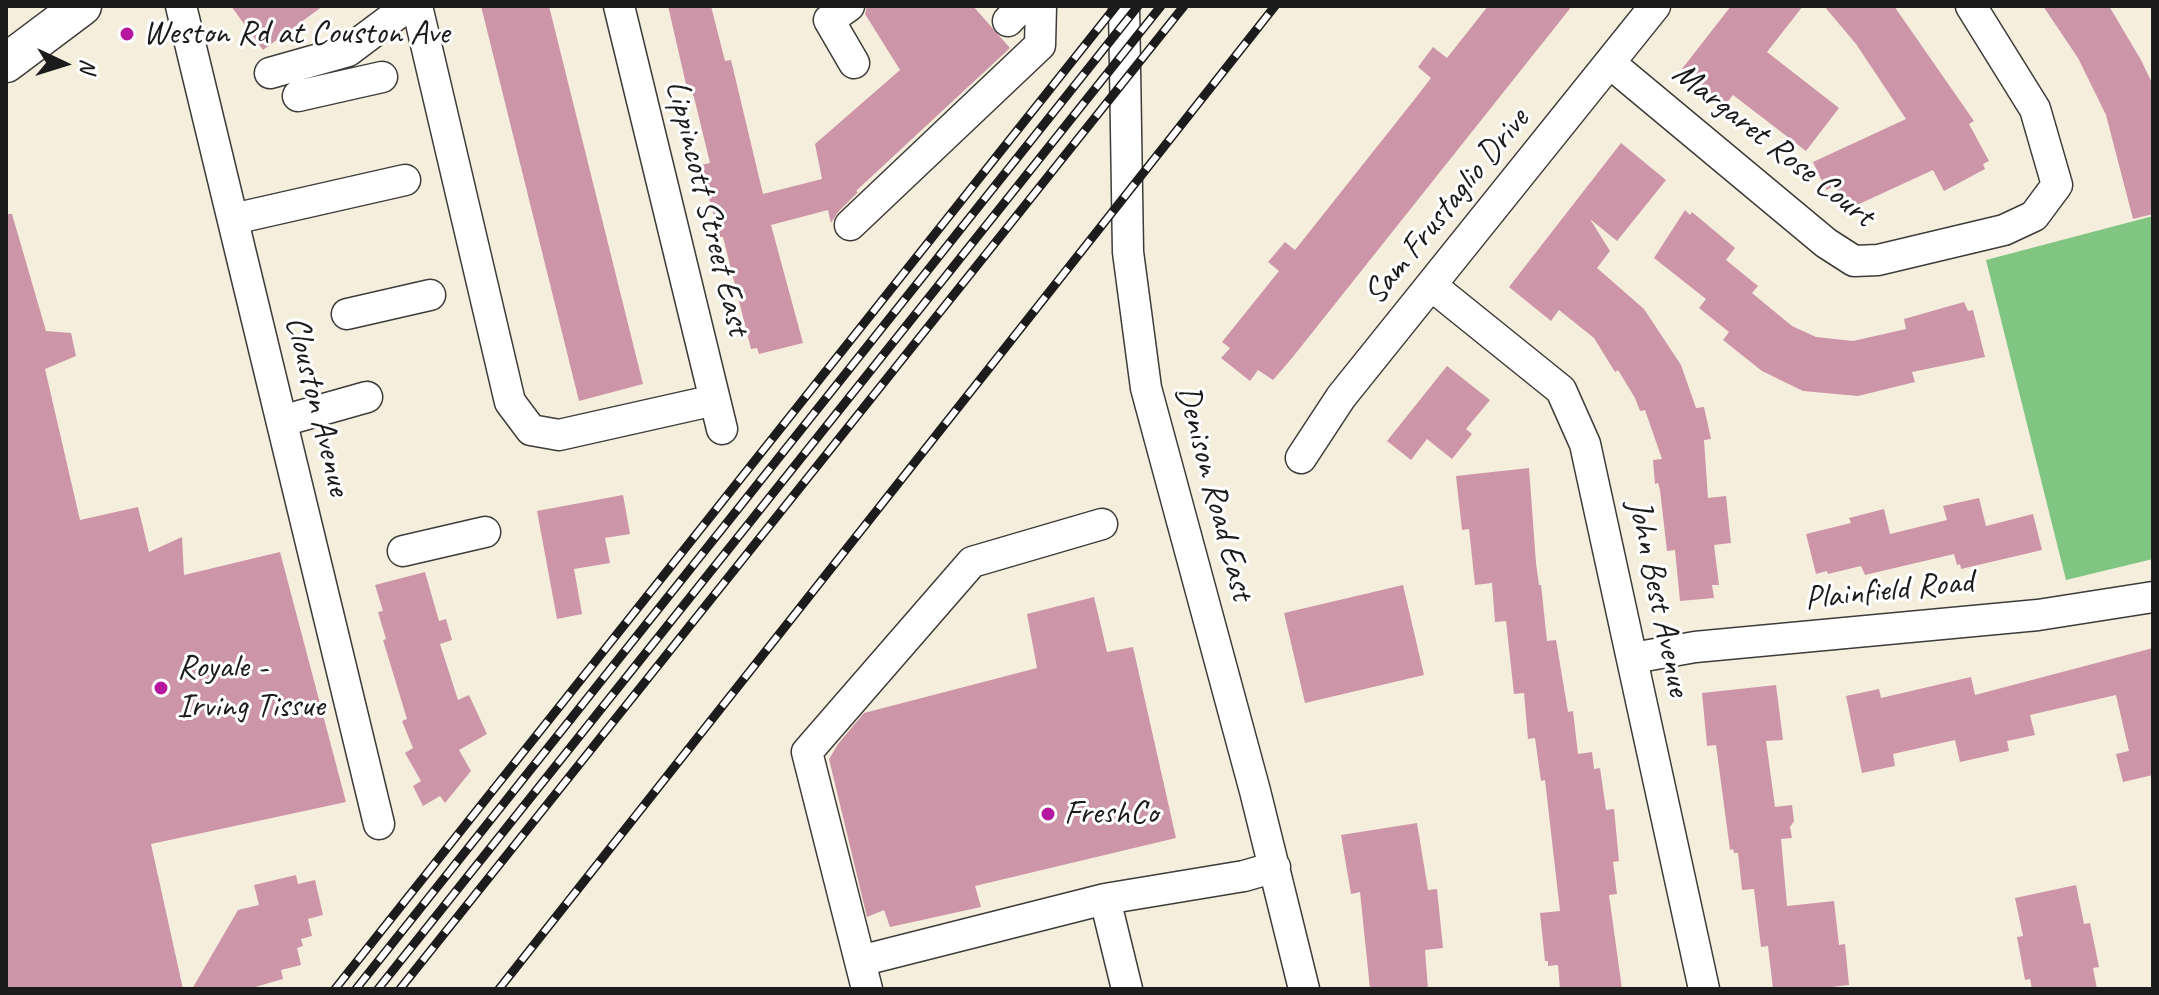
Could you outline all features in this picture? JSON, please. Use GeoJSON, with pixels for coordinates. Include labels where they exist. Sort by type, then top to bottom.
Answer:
{"type":"FeatureCollection","features":[{"type":"Feature","properties":{"kind":"main road"},"geometry":{"type":"LineString","coordinates":[[6,63],[82,6]]}},
{"type":"Feature","properties":{"kind":"street","name":"Clouston Avenue"},"geometry":{"type":"LineString","coordinates":[[181,6],[379,824]]}},
{"type":"Feature","properties":{"kind":"street"},"geometry":{"type":"LineString","coordinates":[[270,73],[348,51],[408,6]]}},
{"type":"Feature","properties":{"kind":"street","name":"Lippincott Street East"},"geometry":{"type":"LineString","coordinates":[[417,6],[510,402],[531,430],[559,435],[718,415],[619,6]]}},
{"type":"Feature","properties":{"kind":"street"},"geometry":{"type":"LineString","coordinates":[[849,6],[829,20],[854,63]]}},
{"type":"Feature","properties":{"kind":"street"},"geometry":{"type":"LineString","coordinates":[[850,225],[1040,45],[1041,6]]}},
{"type":"Feature","properties":{"kind":"street","name":"Denison Road East"},"geometry":{"type":"LineString","coordinates":[[1124,6],[1128,252],[1146,388],[1275,867],[1304,989]]}},
{"type":"Feature","properties":{"kind":"street","name":"Sam Frustaglio Drive"},"geometry":{"type":"LineString","coordinates":[[1301,458],[1341,397],[1655,6]]}},
{"type":"Feature","properties":{"kind":"street","name":"Margaret Rose Court"},"geometry":{"type":"LineString","coordinates":[[1611,64],[1826,243],[1854,261],[1878,260],[2004,230],[2034,216],[2057,185],[2035,109],[1971,6]]}},
{"type":"Feature","properties":{"kind":"street"},"geometry":{"type":"LineString","coordinates":[[298,96],[382,77]]}},
{"type":"Feature","properties":{"kind":"street"},"geometry":{"type":"LineString","coordinates":[[233,219],[405,180]]}},
{"type":"Feature","properties":{"kind":"street","name":"John Best Avenue"},"geometry":{"type":"LineString","coordinates":[[1432,286],[1561,390],[1585,444],[1704,989]]}},
{"type":"Feature","properties":{"kind":"street"},"geometry":{"type":"LineString","coordinates":[[347,314],[430,295]]}},
{"type":"Feature","properties":{"kind":"street"},"geometry":{"type":"LineString","coordinates":[[282,421],[367,397]]}},
{"type":"Feature","properties":{"kind":"street"},"geometry":{"type":"LineString","coordinates":[[1102,524],[972,562],[807,752],[864,975],[1105,899],[1244,876],[1275,867]]}},
{"type":"Feature","properties":{"kind":"street"},"geometry":{"type":"LineString","coordinates":[[403,551],[485,532]]}},
{"type":"Feature","properties":{"kind":"street","name":"Plainfield Road"},"geometry":{"type":"LineString","coordinates":[[1633,658],[1695,647],[2038,615],[2153,597]]}},
{"type":"Feature","properties":{"kind":"street"},"geometry":{"type":"LineString","coordinates":[[1105,899],[1127,989]]}},
{"type":"Feature","properties":{"kind":"green space"},"geometry":{"type":"Polygon","coordinates":[[[2153,216],[2153,559],[2066,580],[1986,260],[2153,216]]]}},
{"type":"Feature","properties":{"kind":"building"},"geometry":{"type":"Polygon","coordinates":[[[231,6],[323,6],[263,50],[231,6]]]}},
{"type":"Feature","properties":{"kind":"building"},"geometry":{"type":"Polygon","coordinates":[[[481,6],[549,6],[643,384],[579,401],[481,6]]]}},
{"type":"Feature","properties":{"kind":"building"},"geometry":{"type":"Polygon","coordinates":[[[668,6],[711,6],[725,61],[731,60],[763,194],[822,179],[815,144],[900,70],[865,14],[867,6],[973,6],[1010,48],[856,191],[831,223],[828,210],[771,225],[803,343],[759,354],[757,348],[751,349],[723,237],[720,237],[708,195],[701,165],[710,163],[694,97],[691,92],[688,93],[668,6]]]}},
{"type":"Feature","properties":{"kind":"building"},"geometry":{"type":"Polygon","coordinates":[[[1488,6],[1572,6],[1292,358],[1273,380],[1258,370],[1250,381],[1221,358],[1230,348],[1222,342],[1279,271],[1268,262],[1285,242],[1295,250],[1431,78],[1418,67],[1433,47],[1447,58],[1488,6]]]}},
{"type":"Feature","properties":{"kind":"building"},"geometry":{"type":"Polygon","coordinates":[[[1731,6],[1803,6],[1767,52],[1839,108],[1806,151],[1733,95],[1722,109],[1678,74],[1731,6]]]}},
{"type":"Feature","properties":{"kind":"building"},"geometry":{"type":"Polygon","coordinates":[[[1824,6],[1894,6],[1974,121],[1969,124],[1989,161],[1983,164],[1985,169],[1944,191],[1933,170],[1846,210],[1835,186],[1826,190],[1813,162],[1906,119],[1856,44],[1824,6]]]}},
{"type":"Feature","properties":{"kind":"building"},"geometry":{"type":"Polygon","coordinates":[[[2043,6],[2109,6],[2141,60],[2153,85],[2153,214],[2133,219],[2106,115],[2078,58],[2043,6]]]}},
{"type":"Feature","properties":{"kind":"building"},"geometry":{"type":"Polygon","coordinates":[[[1621,143],[1666,180],[1617,241],[1590,219],[1610,251],[1597,268],[1644,309],[1681,365],[1696,408],[1704,407],[1711,439],[1704,440],[1708,498],[1726,496],[1731,543],[1714,545],[1719,585],[1712,585],[1714,598],[1680,601],[1675,550],[1667,551],[1660,490],[1658,483],[1655,484],[1653,460],[1662,459],[1645,410],[1640,411],[1618,370],[1615,372],[1594,338],[1559,310],[1551,321],[1509,287],[1621,143]]]}},
{"type":"Feature","properties":{"kind":"building"},"geometry":{"type":"Polygon","coordinates":[[[1685,210],[1690,215],[1692,212],[1735,248],[1726,260],[1758,286],[1752,293],[1792,326],[1816,337],[1853,341],[1906,329],[1904,319],[1964,302],[1968,311],[1973,310],[1985,357],[1912,372],[1915,382],[1858,396],[1803,391],[1762,371],[1723,340],[1729,332],[1699,308],[1706,299],[1654,258],[1685,210]]]}},
{"type":"Feature","properties":{"kind":"building","name":"Royale - Irving Tissue"},"geometry":{"type":"Polygon","coordinates":[[[6,214],[12,214],[46,331],[71,333],[76,356],[45,369],[80,520],[138,507],[149,552],[182,537],[184,575],[280,552],[346,802],[151,844],[183,989],[6,989],[6,214]]]}},
{"type":"Feature","properties":{"kind":"building"},"geometry":{"type":"Polygon","coordinates":[[[1447,366],[1490,400],[1466,429],[1472,434],[1452,459],[1427,439],[1411,460],[1387,441],[1447,366]]]}},
{"type":"Feature","properties":{"kind":"building"},"geometry":{"type":"Polygon","coordinates":[[[1529,468],[1536,563],[1547,641],[1556,640],[1568,712],[1573,711],[1578,754],[1592,752],[1594,769],[1600,768],[1606,810],[1614,809],[1619,861],[1613,862],[1617,894],[1609,895],[1622,989],[1560,989],[1558,965],[1548,966],[1548,961],[1545,961],[1540,913],[1560,911],[1545,780],[1541,781],[1535,738],[1528,739],[1524,693],[1514,694],[1506,621],[1495,622],[1492,583],[1475,585],[1469,529],[1462,530],[1456,476],[1529,468]]]}},
{"type":"Feature","properties":{"kind":"building"},"geometry":{"type":"Polygon","coordinates":[[[623,495],[630,534],[605,538],[610,563],[574,569],[582,614],[557,619],[537,511],[623,495]]]}},
{"type":"Feature","properties":{"kind":"building"},"geometry":{"type":"Polygon","coordinates":[[[1979,498],[1986,526],[2033,514],[2042,550],[1961,569],[1954,554],[1865,575],[1861,566],[1816,574],[1806,534],[1851,523],[1849,518],[1884,509],[1890,534],[1947,520],[1943,506],[1979,498]]]}},
{"type":"Feature","properties":{"kind":"building"},"geometry":{"type":"Polygon","coordinates":[[[425,572],[439,621],[446,619],[452,640],[440,644],[458,700],[469,695],[487,734],[459,750],[471,771],[445,803],[440,796],[423,806],[413,786],[421,781],[405,753],[413,748],[402,721],[407,719],[383,640],[386,639],[378,612],[383,611],[375,585],[425,572]]]}},
{"type":"Feature","properties":{"kind":"building"},"geometry":{"type":"Polygon","coordinates":[[[1403,585],[1424,675],[1305,703],[1284,613],[1403,585]]]}},
{"type":"Feature","properties":{"kind":"building"},"geometry":{"type":"Polygon","coordinates":[[[1094,597],[1107,652],[1133,647],[1176,838],[975,886],[981,907],[890,927],[884,910],[867,917],[829,759],[838,744],[864,713],[1037,668],[1027,614],[1094,597]]]}},
{"type":"Feature","properties":{"kind":"building"},"geometry":{"type":"Polygon","coordinates":[[[2153,648],[2153,775],[2123,782],[2116,754],[2129,751],[2116,695],[2030,715],[2035,735],[2007,741],[2009,751],[1960,762],[1955,740],[1893,754],[1895,766],[1862,773],[1846,696],[1879,689],[1881,698],[1971,677],[1975,695],[2153,648]]]}},
{"type":"Feature","properties":{"kind":"building"},"geometry":{"type":"Polygon","coordinates":[[[1776,685],[1783,740],[1766,741],[1775,807],[1792,805],[1792,838],[1781,839],[1787,906],[1834,901],[1839,945],[1845,944],[1849,985],[1773,989],[1768,946],[1761,947],[1754,889],[1742,890],[1738,853],[1730,850],[1716,745],[1707,746],[1702,693],[1776,685]]]}},
{"type":"Feature","properties":{"kind":"building"},"geometry":{"type":"Polygon","coordinates":[[[1417,823],[1428,890],[1437,889],[1443,948],[1425,950],[1428,989],[1370,989],[1360,892],[1351,894],[1341,835],[1417,823]]]}},
{"type":"Feature","properties":{"kind":"building"},"geometry":{"type":"Polygon","coordinates":[[[296,875],[298,884],[315,880],[323,915],[308,919],[312,936],[301,939],[303,946],[297,948],[301,965],[281,970],[283,979],[248,989],[192,989],[238,910],[259,905],[254,885],[296,875]]]}},
{"type":"Feature","properties":{"kind":"building"},"geometry":{"type":"Polygon","coordinates":[[[2076,885],[2084,924],[2090,923],[2099,967],[2093,968],[2097,989],[2032,989],[2030,979],[2025,980],[2017,937],[2023,936],[2015,898],[2076,885]]]}},
{"type":"Feature","properties":{"kind":"railway"},"geometry":{"type":"LineString","coordinates":[[335,989],[1116,6]]}},
{"type":"Feature","properties":{"kind":"railway"},"geometry":{"type":"LineString","coordinates":[[356,989],[1138,6]]}},
{"type":"Feature","properties":{"kind":"railway"},"geometry":{"type":"LineString","coordinates":[[378,989],[1161,6]]}},
{"type":"Feature","properties":{"kind":"railway"},"geometry":{"type":"LineString","coordinates":[[400,989],[1184,6]]}},
{"type":"Feature","properties":{"kind":"railway"},"geometry":{"type":"LineString","coordinates":[[499,989],[1275,6]]}},
{"type":"Feature","properties":{"kind":"place","name":"Weston Rd at Couston Ave"},"geometry":{"type":"Point","coordinates":[127,34]}},
{"type":"Feature","properties":{"kind":"place","name":"Royale - Irving Tissue"},"geometry":{"type":"Point","coordinates":[161,688]}},
{"type":"Feature","properties":{"kind":"place","name":"FreshCo"},"geometry":{"type":"Point","coordinates":[1048,814]}}]}
